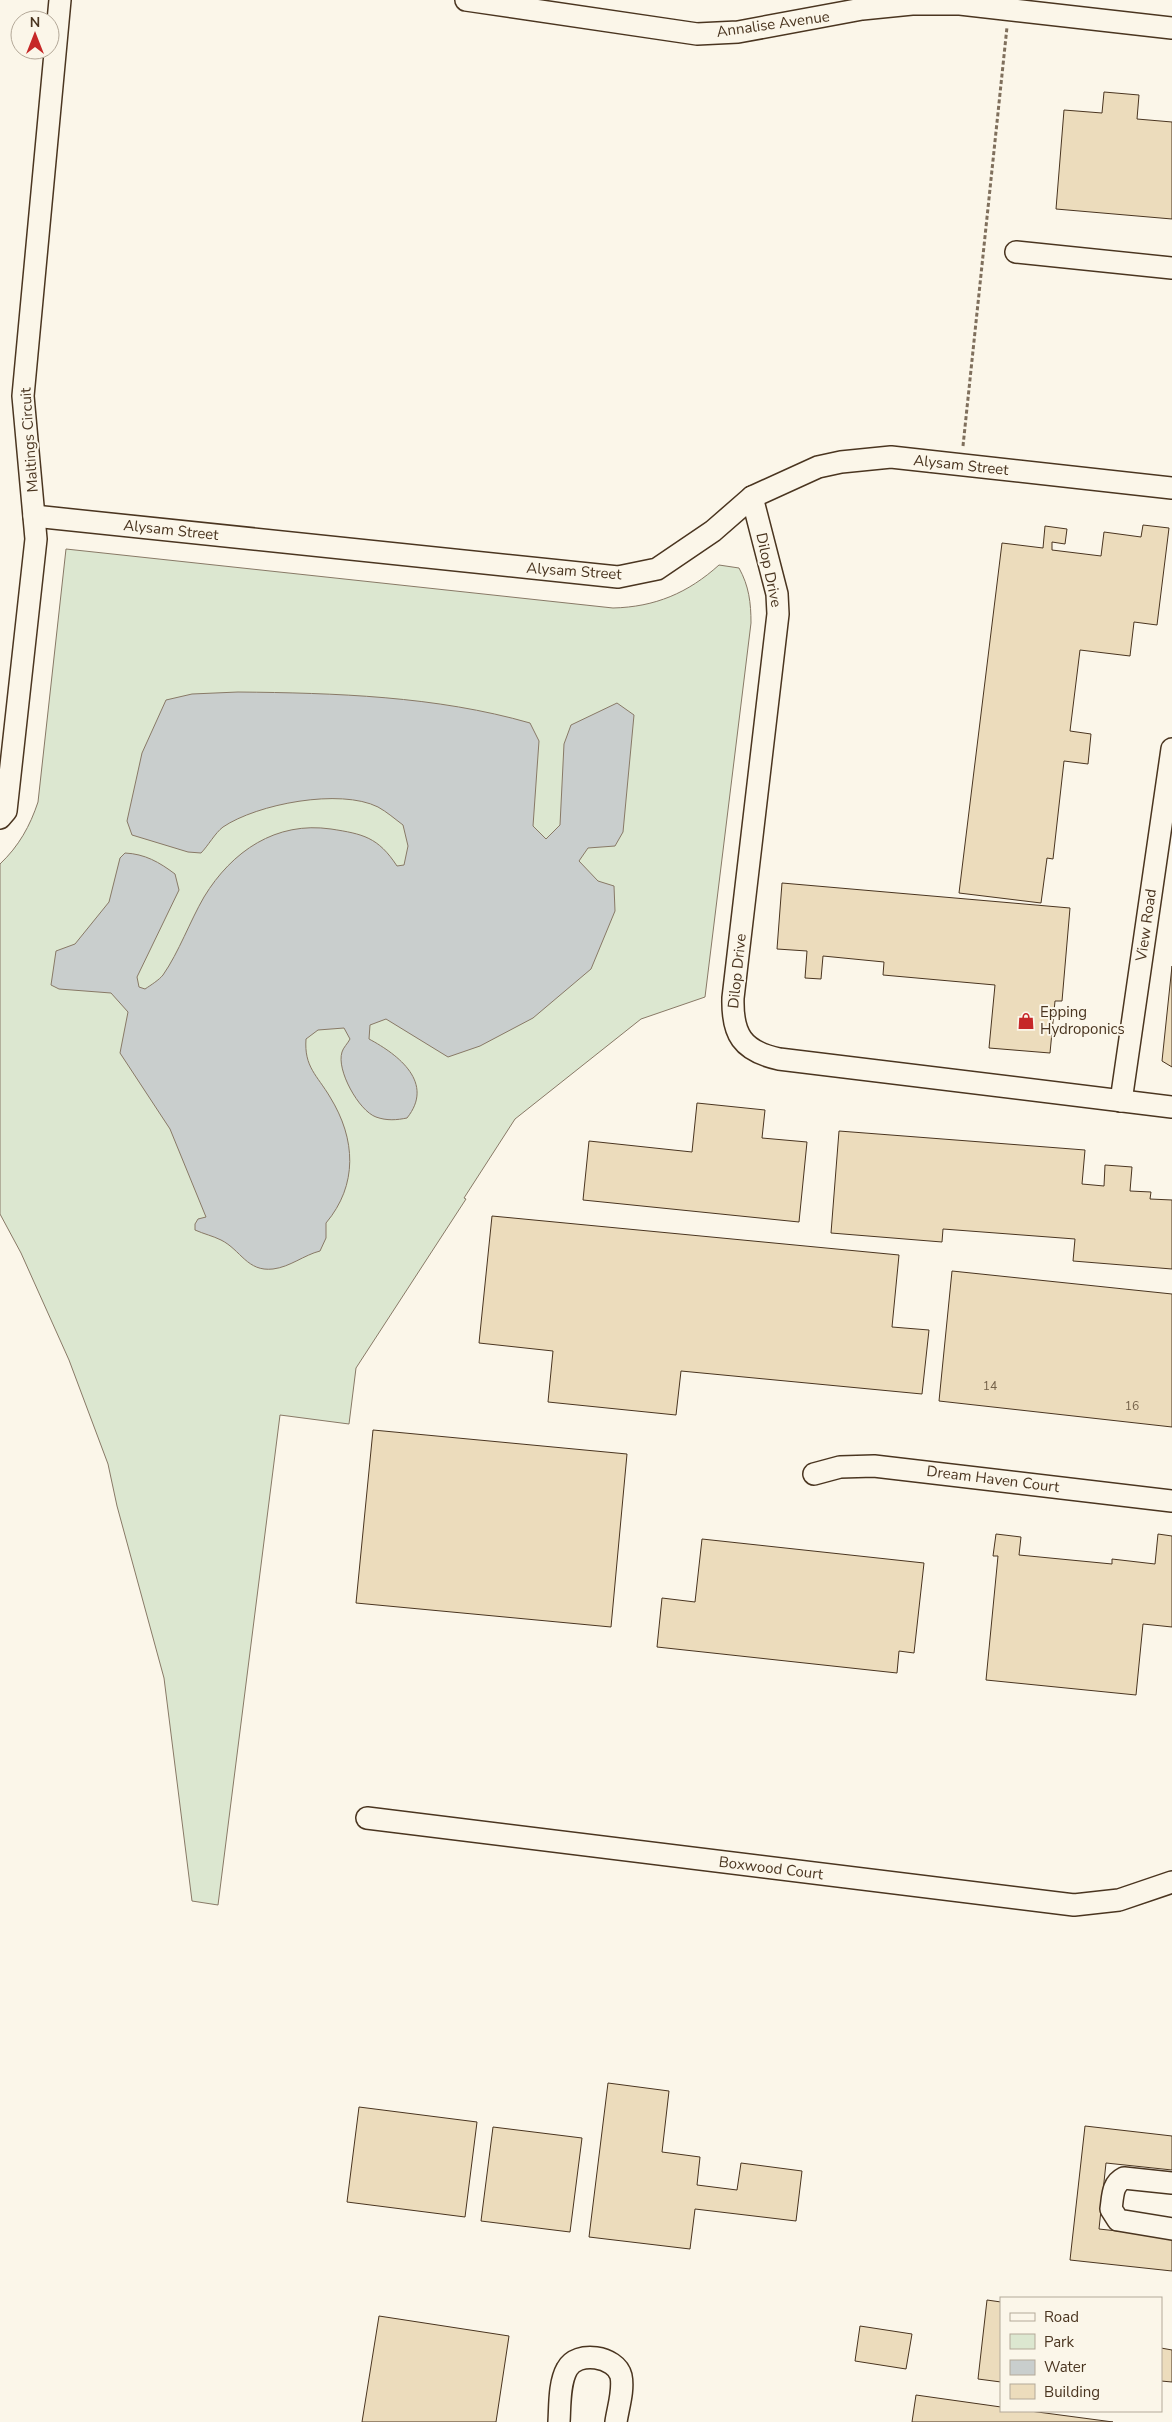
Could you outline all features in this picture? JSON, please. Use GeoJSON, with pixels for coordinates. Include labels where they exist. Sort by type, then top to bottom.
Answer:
{"type":"FeatureCollection","features":[{"type":"Feature","properties":{"kind":"street","name":"Maltings Circuit"},"geometry":{"type":"LineString","coordinates":[[0,818],[6,811],[36,539],[24,396],[60,0]]}},
{"type":"Feature","properties":{"kind":"street","name":"Annalise Avenue"},"geometry":{"type":"LineString","coordinates":[[466,0],[554,6],[697,34],[738,32],[862,9],[912,4],[960,4],[1172,28]]}},
{"type":"Feature","properties":{"kind":"street"},"geometry":{"type":"LineString","coordinates":[[1016,252],[1172,268]]}},
{"type":"Feature","properties":{"kind":"street","name":"Alysam Street"},"geometry":{"type":"LineString","coordinates":[[34,516],[618,577],[657,569],[713,531],[752,497],[818,467],[841,462],[891,457],[1172,488]]}},
{"type":"Feature","properties":{"kind":"street","name":"Dilop Drive"},"geometry":{"type":"LineString","coordinates":[[752,497],[777,594],[778,614],[733,998],[732,1018],[735,1030],[742,1041],[753,1050],[765,1056],[779,1059],[1172,1107]]}},
{"type":"Feature","properties":{"kind":"street","name":"View Road"},"geometry":{"type":"LineString","coordinates":[[1121,1101],[1172,749]]}},
{"type":"Feature","properties":{"kind":"street","name":"Dream Haven Court"},"geometry":{"type":"LineString","coordinates":[[814,1474],[840,1466],[874,1466],[1172,1501]]}},
{"type":"Feature","properties":{"kind":"street","name":"Boxwood Court"},"geometry":{"type":"LineString","coordinates":[[368,1818],[1074,1905],[1119,1900],[1172,1882]]}},
{"type":"Feature","properties":{"kind":"street"},"geometry":{"type":"LineString","coordinates":[[1172,2183],[1124,2178],[1114,2186],[1111,2208],[1118,2220],[1172,2229]]}},
{"type":"Feature","properties":{"kind":"street"},"geometry":{"type":"LineString","coordinates":[[558,2422],[564,2376],[567,2367],[579,2360],[594,2358],[608,2361],[621,2374],[622,2383],[616,2422]]}},
{"type":"Feature","properties":{"kind":"path"},"geometry":{"type":"LineString","coordinates":[[961,465],[1009,10]]}},
{"type":"Feature","properties":{"kind":"green space"},"geometry":{"type":"Polygon","coordinates":[[[66,549],[613,608],[643,605],[670,597],[683,591],[719,565],[739,568],[745,581],[750,602],[751,623],[705,997],[641,1019],[515,1119],[464,1198],[466,1199],[356,1368],[349,1424],[280,1415],[218,1905],[192,1901],[164,1678],[117,1506],[108,1464],[69,1360],[21,1253],[0,1214],[0,864],[23,835],[38,802],[66,549]]]}},
{"type":"Feature","properties":{"kind":"water"},"geometry":{"type":"Polygon","coordinates":[[[238,692],[311,693],[385,698],[458,707],[530,723],[539,741],[533,826],[546,839],[560,825],[564,744],[571,725],[617,703],[634,715],[623,832],[615,846],[588,848],[579,861],[598,881],[614,886],[615,911],[591,969],[533,1018],[480,1046],[448,1057],[386,1019],[370,1025],[369,1039],[392,1053],[402,1062],[410,1071],[415,1082],[417,1093],[415,1105],[407,1118],[392,1120],[376,1117],[369,1113],[356,1099],[342,1069],[342,1052],[350,1039],[344,1028],[318,1030],[306,1039],[309,1064],[339,1113],[345,1129],[349,1145],[350,1162],[348,1178],[344,1193],[326,1223],[326,1238],[320,1251],[273,1269],[264,1269],[250,1264],[228,1244],[195,1230],[195,1224],[198,1219],[206,1217],[170,1129],[120,1053],[128,1012],[111,993],[59,989],[51,985],[56,951],[75,944],[109,902],[120,858],[125,853],[145,857],[157,862],[175,874],[179,890],[137,977],[139,987],[145,989],[163,975],[204,897],[215,881],[242,853],[257,843],[274,835],[292,830],[311,828],[331,829],[361,835],[383,849],[397,866],[404,865],[408,846],[403,825],[378,807],[362,801],[321,799],[299,801],[256,812],[223,827],[201,853],[188,852],[132,835],[127,821],[142,753],[166,700],[192,694],[238,692]]]}},
{"type":"Feature","properties":{"kind":"building"},"geometry":{"type":"Polygon","coordinates":[[[1104,92],[1139,95],[1137,119],[1172,122],[1172,219],[1056,209],[1064,110],[1102,113],[1104,92]]]}},
{"type":"Feature","properties":{"kind":"building"},"geometry":{"type":"Polygon","coordinates":[[[1143,525],[1169,528],[1157,625],[1134,622],[1130,656],[1080,650],[1070,731],[1091,734],[1088,764],[1064,761],[1053,859],[1047,858],[1041,903],[959,893],[1002,543],[1043,548],[1045,526],[1067,529],[1065,544],[1052,542],[1052,550],[1101,556],[1104,532],[1141,537],[1143,525]]]}},
{"type":"Feature","properties":{"kind":"building"},"geometry":{"type":"Polygon","coordinates":[[[782,883],[1070,908],[1062,1001],[1055,1001],[1050,1053],[989,1048],[995,985],[883,975],[884,962],[823,956],[821,979],[805,978],[807,951],[777,949],[782,883]]]}},
{"type":"Feature","properties":{"kind":"building"},"geometry":{"type":"Polygon","coordinates":[[[1172,966],[1172,1067],[1162,1061],[1172,966]]]}},
{"type":"Feature","properties":{"kind":"building"},"geometry":{"type":"Polygon","coordinates":[[[697,1103],[765,1110],[762,1138],[807,1142],[799,1222],[583,1200],[589,1141],[692,1152],[697,1103]]]}},
{"type":"Feature","properties":{"kind":"building"},"geometry":{"type":"Polygon","coordinates":[[[839,1131],[1085,1150],[1082,1184],[1104,1186],[1105,1165],[1132,1167],[1130,1191],[1151,1192],[1150,1199],[1172,1200],[1172,1269],[1073,1261],[1075,1239],[943,1229],[942,1242],[831,1233],[839,1131]]]}},
{"type":"Feature","properties":{"kind":"building"},"geometry":{"type":"Polygon","coordinates":[[[492,1216],[899,1255],[892,1327],[929,1330],[922,1394],[681,1371],[676,1415],[548,1402],[553,1351],[479,1343],[492,1216]]]}},
{"type":"Feature","properties":{"kind":"building"},"geometry":{"type":"Polygon","coordinates":[[[952,1271],[1172,1294],[1172,1427],[939,1401],[952,1271]]]}},
{"type":"Feature","properties":{"kind":"building"},"geometry":{"type":"Polygon","coordinates":[[[373,1430],[627,1454],[611,1627],[356,1603],[373,1430]]]}},
{"type":"Feature","properties":{"kind":"building"},"geometry":{"type":"Polygon","coordinates":[[[996,1534],[1021,1537],[1019,1555],[1112,1564],[1112,1559],[1155,1564],[1158,1534],[1172,1536],[1172,1627],[1143,1624],[1136,1695],[986,1680],[998,1556],[993,1556],[996,1534]]]}},
{"type":"Feature","properties":{"kind":"building"},"geometry":{"type":"Polygon","coordinates":[[[702,1539],[924,1563],[914,1653],[899,1651],[897,1673],[657,1647],[662,1598],[695,1602],[702,1539]]]}},
{"type":"Feature","properties":{"kind":"building"},"geometry":{"type":"Polygon","coordinates":[[[608,2083],[669,2091],[662,2152],[700,2157],[697,2185],[737,2190],[741,2163],[802,2171],[796,2221],[695,2209],[690,2249],[589,2237],[608,2083]]]}},
{"type":"Feature","properties":{"kind":"building"},"geometry":{"type":"Polygon","coordinates":[[[359,2107],[477,2122],[465,2217],[347,2202],[359,2107]]]}},
{"type":"Feature","properties":{"kind":"building"},"geometry":{"type":"Polygon","coordinates":[[[1085,2126],[1172,2136],[1172,2170],[1106,2163],[1099,2229],[1172,2237],[1172,2271],[1070,2260],[1085,2126]]]}},
{"type":"Feature","properties":{"kind":"building"},"geometry":{"type":"Polygon","coordinates":[[[493,2127],[582,2138],[570,2232],[481,2221],[493,2127]]]}},
{"type":"Feature","properties":{"kind":"building"},"geometry":{"type":"Polygon","coordinates":[[[987,2300],[1000,2302],[1000,2382],[978,2379],[987,2300]]]}},
{"type":"Feature","properties":{"kind":"building"},"geometry":{"type":"Polygon","coordinates":[[[379,2316],[509,2336],[496,2422],[362,2422],[379,2316]]]}},
{"type":"Feature","properties":{"kind":"building"},"geometry":{"type":"Polygon","coordinates":[[[860,2326],[912,2334],[906,2369],[855,2361],[860,2326]]]}},
{"type":"Feature","properties":{"kind":"building"},"geometry":{"type":"Polygon","coordinates":[[[1162,2348],[1172,2350],[1172,2382],[1162,2381],[1162,2348]]]}},
{"type":"Feature","properties":{"kind":"building"},"geometry":{"type":"Polygon","coordinates":[[[916,2395],[1000,2407],[1000,2412],[1038,2412],[1113,2422],[912,2422],[916,2395]]]}},
{"type":"Feature","properties":{"kind":"place","name":"Epping Hydroponics"},"geometry":{"type":"Point","coordinates":[1026,1021]}}]}
